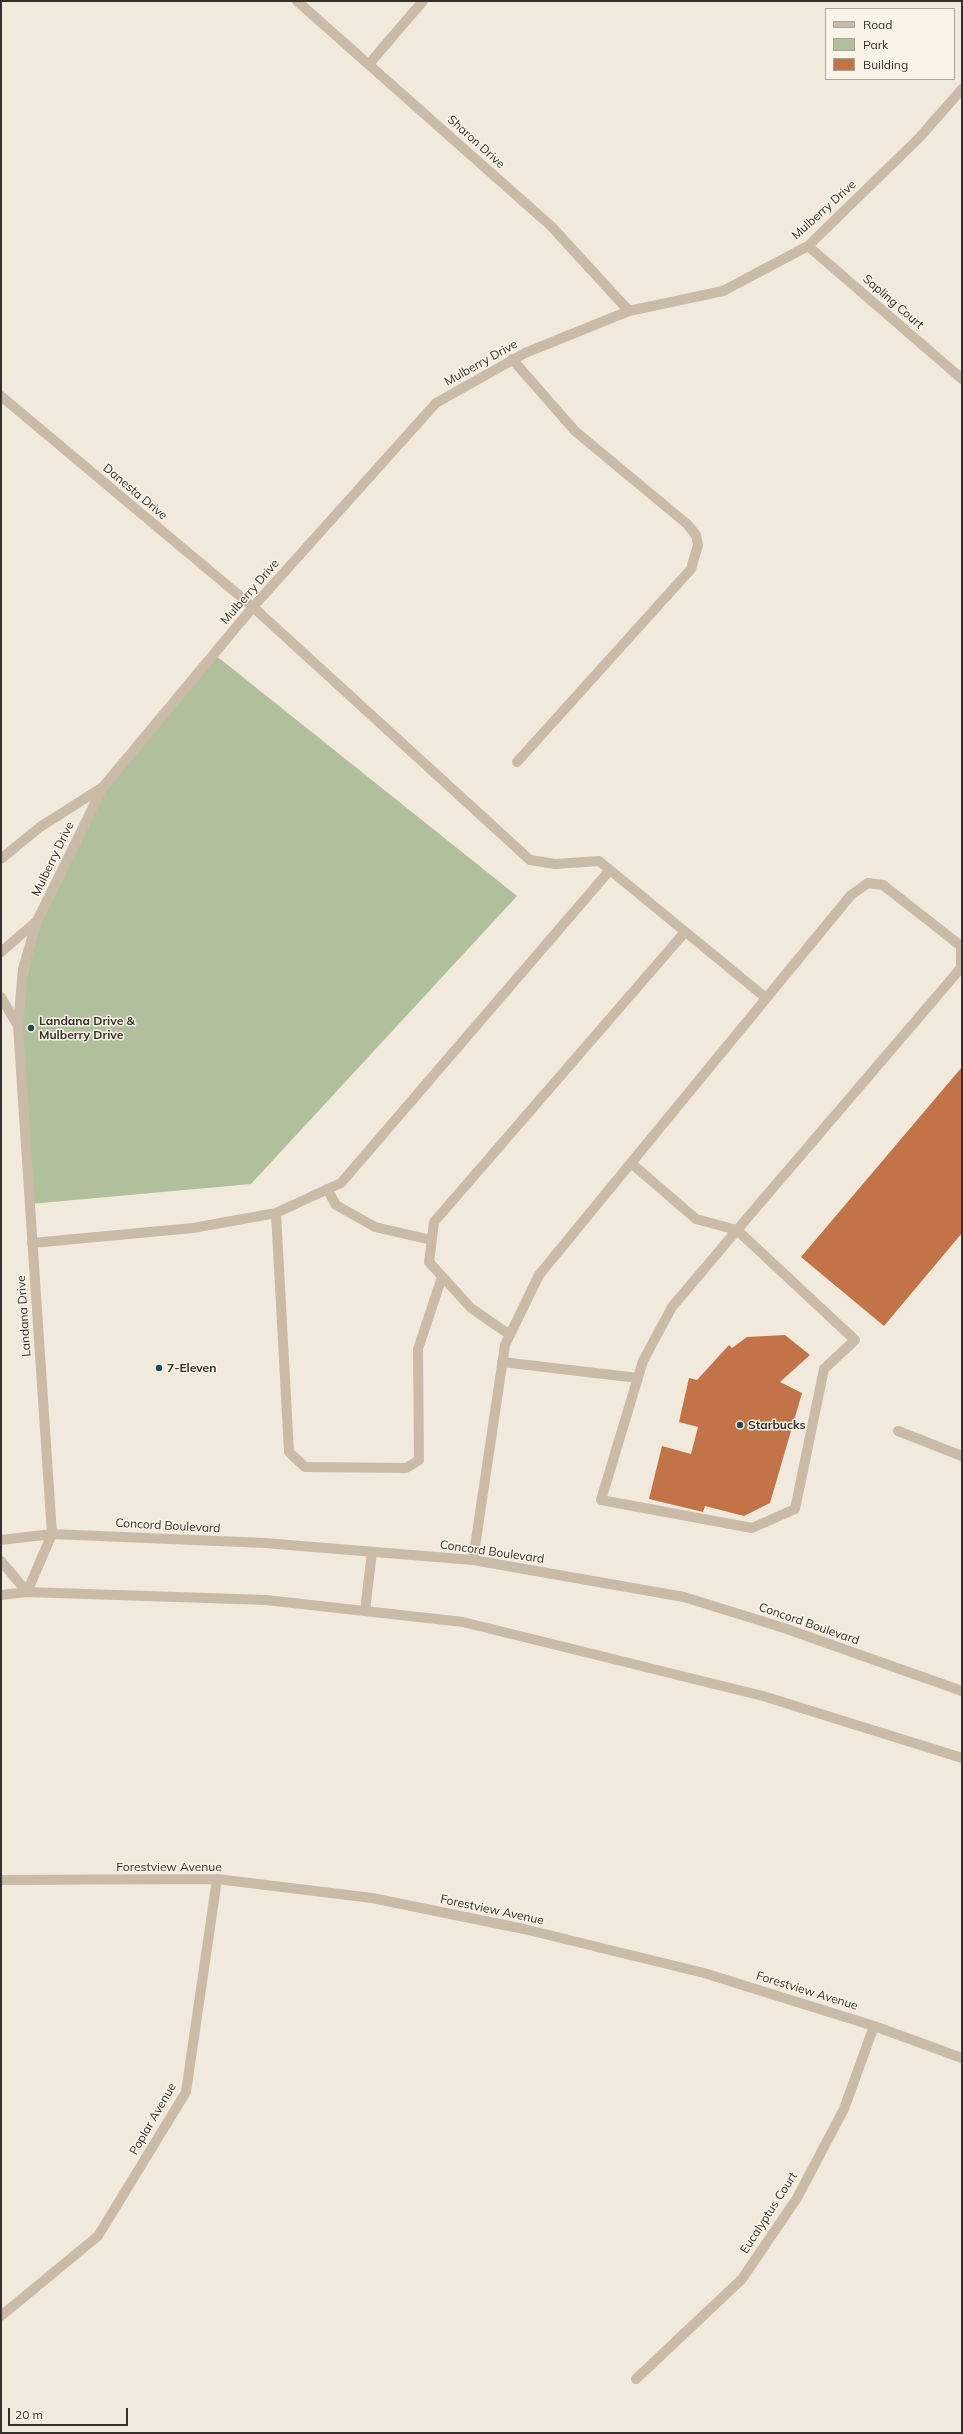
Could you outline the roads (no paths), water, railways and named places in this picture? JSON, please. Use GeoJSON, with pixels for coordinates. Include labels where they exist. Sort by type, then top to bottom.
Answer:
{"type":"FeatureCollection","features":[{"type":"Feature","properties":{"kind":"street","name":"Sharon Drive"},"geometry":{"type":"LineString","coordinates":[[297,1],[551,226],[629,311]]}},
{"type":"Feature","properties":{"kind":"street"},"geometry":{"type":"LineString","coordinates":[[369,64],[423,1]]}},
{"type":"Feature","properties":{"kind":"street","name":"Mulberry Drive"},"geometry":{"type":"LineString","coordinates":[[18,1026],[23,969],[37,921],[103,787],[253,608],[436,403],[512,359],[629,311],[723,291],[808,246],[919,138],[962,89]]}},
{"type":"Feature","properties":{"kind":"street","name":"Sapling Court"},"geometry":{"type":"LineString","coordinates":[[808,246],[962,378]]}},
{"type":"Feature","properties":{"kind":"street"},"geometry":{"type":"LineString","coordinates":[[512,359],[574,431],[687,524],[696,535],[698,545],[691,569],[517,762]]}},
{"type":"Feature","properties":{"kind":"street","name":"Danesta Drive"},"geometry":{"type":"LineString","coordinates":[[1,396],[253,608],[530,860],[555,864],[599,861],[766,998]]}},
{"type":"Feature","properties":{"kind":"street","name":"Mulberry Drive"},"geometry":{"type":"LineString","coordinates":[[1,858],[40,827],[103,787]]}},
{"type":"Feature","properties":{"kind":"street"},"geometry":{"type":"LineString","coordinates":[[32,1243],[193,1228],[276,1213],[340,1183],[610,870]]}},
{"type":"Feature","properties":{"kind":"street"},"geometry":{"type":"LineString","coordinates":[[473,1560],[505,1346],[539,1275],[851,895],[868,883],[883,885],[961,946],[961,968],[737,1230],[672,1307],[643,1361],[601,1500],[752,1528],[794,1509],[824,1369],[855,1340],[737,1230],[696,1218],[631,1163]]}},
{"type":"Feature","properties":{"kind":"street","name":"Mulberry Drive"},"geometry":{"type":"LineString","coordinates":[[1,952],[37,921]]}},
{"type":"Feature","properties":{"kind":"street"},"geometry":{"type":"LineString","coordinates":[[510,1335],[471,1308],[429,1262],[434,1222],[685,932]]}},
{"type":"Feature","properties":{"kind":"street","name":"Landana Drive"},"geometry":{"type":"LineString","coordinates":[[1,997],[18,1026],[52,1534],[27,1592]]}},
{"type":"Feature","properties":{"kind":"street"},"geometry":{"type":"LineString","coordinates":[[327,1189],[336,1205],[375,1227],[431,1240]]}},
{"type":"Feature","properties":{"kind":"street"},"geometry":{"type":"LineString","coordinates":[[276,1213],[290,1452],[305,1467],[406,1468],[419,1460],[418,1349],[442,1277]]}},
{"type":"Feature","properties":{"kind":"street"},"geometry":{"type":"LineString","coordinates":[[502,1362],[638,1378]]}},
{"type":"Feature","properties":{"kind":"street"},"geometry":{"type":"LineString","coordinates":[[898,1431],[962,1456]]}},
{"type":"Feature","properties":{"kind":"street","name":"Concord Boulevard"},"geometry":{"type":"LineString","coordinates":[[1,1540],[52,1534],[265,1543],[473,1560],[684,1597],[784,1628],[962,1691]]}},
{"type":"Feature","properties":{"kind":"street"},"geometry":{"type":"LineString","coordinates":[[365,1610],[372,1552]]}},
{"type":"Feature","properties":{"kind":"street"},"geometry":{"type":"LineString","coordinates":[[1,1561],[27,1592]]}},
{"type":"Feature","properties":{"kind":"street"},"geometry":{"type":"LineString","coordinates":[[1,1594],[27,1592],[266,1600],[463,1622],[763,1696],[962,1758]]}},
{"type":"Feature","properties":{"kind":"street","name":"Forestview Avenue"},"geometry":{"type":"LineString","coordinates":[[1,1880],[217,1879],[372,1898],[524,1929],[704,1973],[874,2026],[962,2058]]}},
{"type":"Feature","properties":{"kind":"street","name":"Poplar Avenue"},"geometry":{"type":"LineString","coordinates":[[1,2316],[98,2236],[186,2092],[217,1879]]}},
{"type":"Feature","properties":{"kind":"street","name":"Eucalyptus Court"},"geometry":{"type":"LineString","coordinates":[[636,2379],[742,2279],[797,2198],[844,2109],[874,2026]]}},
{"type":"Feature","properties":{"kind":"place","name":"Landana Drive & Mulberry Drive"},"geometry":{"type":"Point","coordinates":[31,1028]}},
{"type":"Feature","properties":{"kind":"place","name":"7-Eleven"},"geometry":{"type":"Point","coordinates":[159,1368]}},
{"type":"Feature","properties":{"kind":"place","name":"Starbucks"},"geometry":{"type":"Point","coordinates":[740,1425]}}]}
